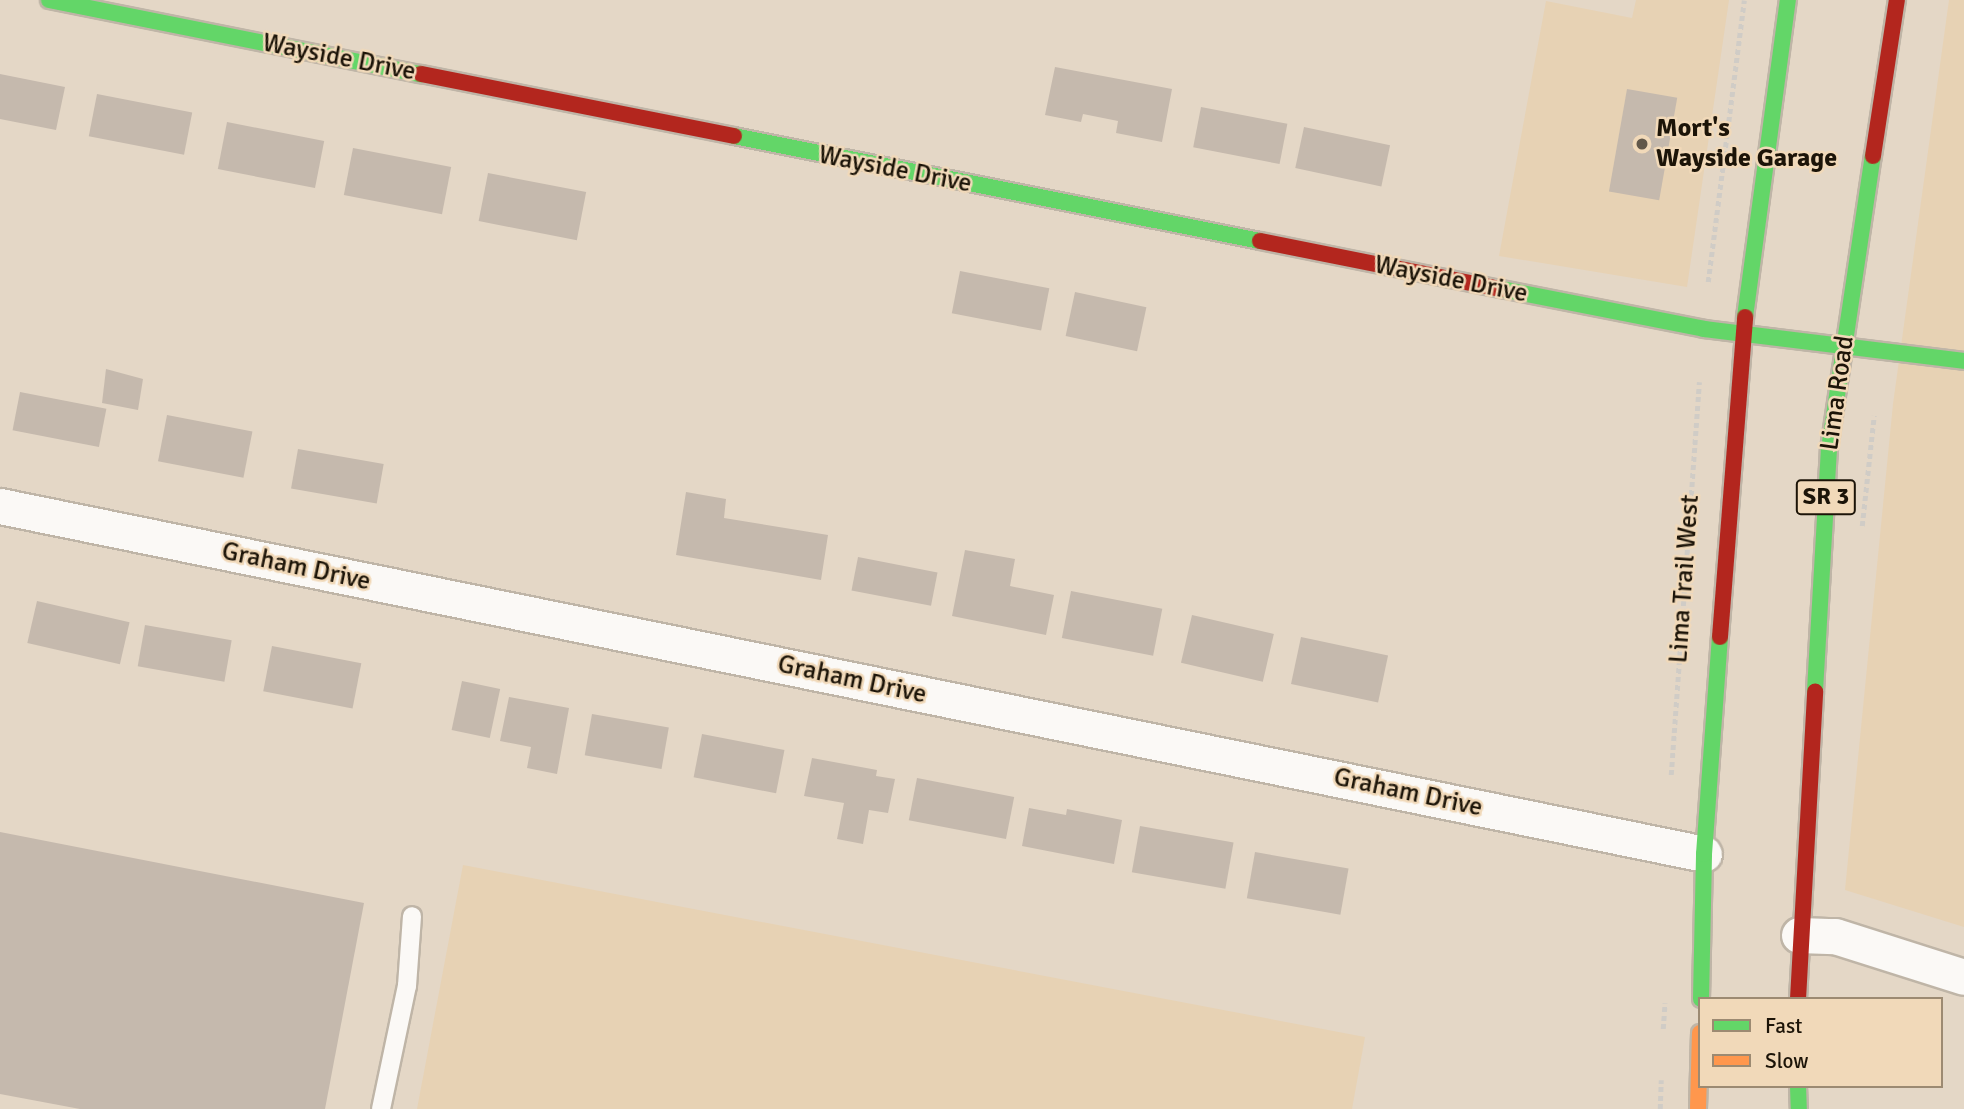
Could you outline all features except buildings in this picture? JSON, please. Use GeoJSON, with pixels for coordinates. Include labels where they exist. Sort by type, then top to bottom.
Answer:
{"type":"FeatureCollection","features":[{"type":"Feature","properties":{"kind":"main road","name":"Wayside Drive"},"geometry":{"type":"LineString","coordinates":[[49,0],[1742,336],[1846,344],[1964,361]]}},
{"type":"Feature","properties":{"kind":"main road"},"geometry":{"type":"LineString","coordinates":[[1701,997],[1704,854],[1742,336],[1788,0]]}},
{"type":"Feature","properties":{"kind":"main road","name":"Lima Road"},"geometry":{"type":"LineString","coordinates":[[1798,997],[1799,935],[1829,449],[1897,0]]}},
{"type":"Feature","properties":{"kind":"main road"},"geometry":{"type":"LineString","coordinates":[[1698,1109],[1699,1088]]}},
{"type":"Feature","properties":{"kind":"main road"},"geometry":{"type":"LineString","coordinates":[[1798,1088],[1799,1109]]}},
{"type":"Feature","properties":{"kind":"street","name":"Graham Drive"},"geometry":{"type":"LineString","coordinates":[[0,506],[1704,854]]}},
{"type":"Feature","properties":{"kind":"street"},"geometry":{"type":"LineString","coordinates":[[1799,935],[1835,936],[1964,977]]}},
{"type":"Feature","properties":{"kind":"lane"},"geometry":{"type":"LineString","coordinates":[[382,1109],[408,975],[412,916]]}},
{"type":"Feature","properties":{"kind":"path"},"geometry":{"type":"LineString","coordinates":[[1708,282],[1744,0]]}},
{"type":"Feature","properties":{"kind":"path","name":"Lima Trail West"},"geometry":{"type":"LineString","coordinates":[[1671,775],[1699,382]]}},
{"type":"Feature","properties":{"kind":"path"},"geometry":{"type":"LineString","coordinates":[[1663,1040],[1665,998]]}},
{"type":"Feature","properties":{"kind":"path"},"geometry":{"type":"LineString","coordinates":[[1660,1109],[1662,1067]]}},
{"type":"Feature","properties":{"kind":"shaded area"},"geometry":{"type":"Polygon","coordinates":[[[1636,0],[1729,0],[1687,287],[1499,256],[1546,1],[1632,18],[1636,0]]]}},
{"type":"Feature","properties":{"kind":"shaded area"},"geometry":{"type":"Polygon","coordinates":[[[1949,0],[1964,0],[1964,927],[1845,890],[1893,404],[1949,0]]]}},
{"type":"Feature","properties":{"kind":"shaded area"},"geometry":{"type":"Polygon","coordinates":[[[463,865],[1365,1037],[1352,1109],[417,1109],[463,865]]]}},
{"type":"Feature","properties":{"kind":"traffic: fast"},"geometry":{"type":"LineString","coordinates":[[49,0],[421,74]]}},
{"type":"Feature","properties":{"kind":"traffic: fast"},"geometry":{"type":"LineString","coordinates":[[1745,317],[1788,0]]}},
{"type":"Feature","properties":{"kind":"traffic: fast"},"geometry":{"type":"LineString","coordinates":[[734,136],[1260,241]]}},
{"type":"Feature","properties":{"kind":"traffic: fast"},"geometry":{"type":"LineString","coordinates":[[1815,691],[1829,449],[1873,156]]}},
{"type":"Feature","properties":{"kind":"traffic: fast"},"geometry":{"type":"LineString","coordinates":[[1501,289],[1704,329],[1964,361]]}},
{"type":"Feature","properties":{"kind":"traffic: fast"},"geometry":{"type":"LineString","coordinates":[[1701,997],[1704,854],[1720,637]]}},
{"type":"Feature","properties":{"kind":"traffic: fast"},"geometry":{"type":"LineString","coordinates":[[1798,1088],[1799,1109]]}},
{"type":"Feature","properties":{"kind":"traffic: slow"},"geometry":{"type":"LineString","coordinates":[[1698,1109],[1699,1088]]}},
{"type":"Feature","properties":{"kind":"traffic: jam"},"geometry":{"type":"LineString","coordinates":[[1873,156],[1897,0]]}},
{"type":"Feature","properties":{"kind":"traffic: jam"},"geometry":{"type":"LineString","coordinates":[[421,74],[734,136]]}},
{"type":"Feature","properties":{"kind":"traffic: jam"},"geometry":{"type":"LineString","coordinates":[[1260,241],[1501,289]]}},
{"type":"Feature","properties":{"kind":"traffic: jam"},"geometry":{"type":"LineString","coordinates":[[1720,637],[1745,317]]}},
{"type":"Feature","properties":{"kind":"traffic: jam"},"geometry":{"type":"LineString","coordinates":[[1798,997],[1815,691]]}},
{"type":"Feature","properties":{"kind":"place","name":"Mort's Wayside Garage"},"geometry":{"type":"Point","coordinates":[1642,144]}}]}
